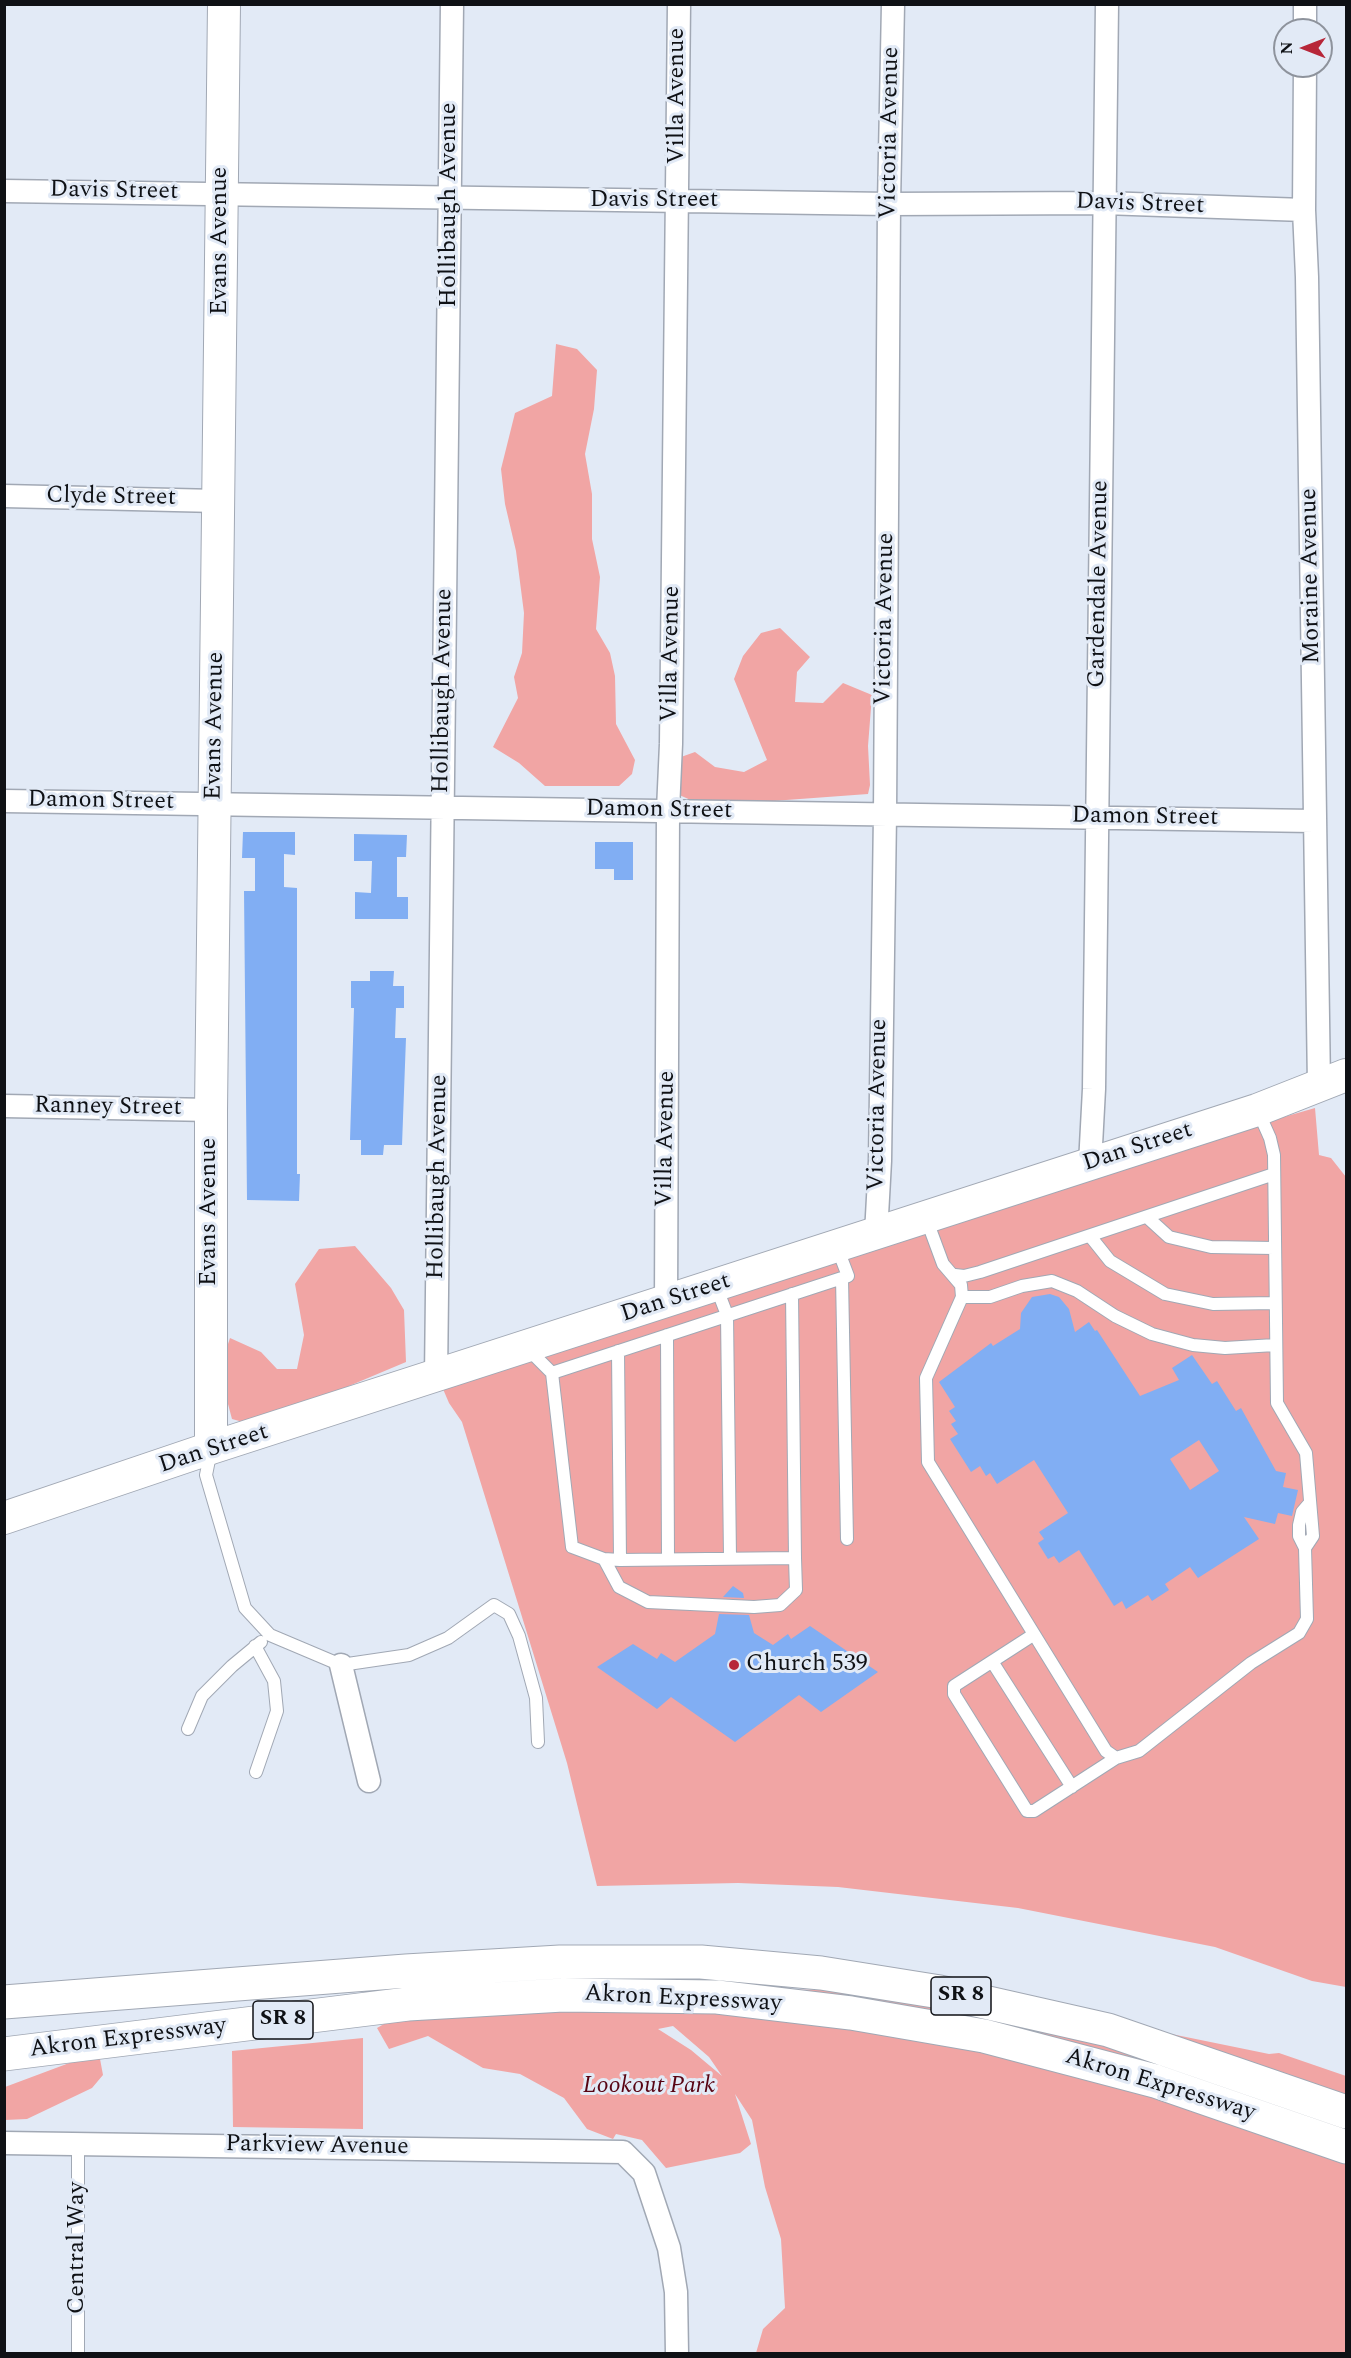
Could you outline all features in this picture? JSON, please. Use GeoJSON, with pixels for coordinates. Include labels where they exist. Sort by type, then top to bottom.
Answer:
{"type":"FeatureCollection","features":[{"type":"Feature","properties":{"kind":"highway","name":"Akron Expressway"},"geometry":{"type":"LineString","coordinates":[[4,2002],[418,1970],[560,1962],[701,1962],[821,1973],[940,1992],[1108,2030],[1347,2112]]}},
{"type":"Feature","properties":{"kind":"highway","name":"Akron Expressway"},"geometry":{"type":"LineString","coordinates":[[4,2054],[408,2004],[563,1995],[717,1997],[851,2013],[984,2036],[1155,2081],[1347,2147]]}},
{"type":"Feature","properties":{"kind":"street","name":"Evans Avenue"},"geometry":{"type":"LineString","coordinates":[[211,1448],[211,1110],[224,4]]}},
{"type":"Feature","properties":{"kind":"street","name":"Hollibaugh Avenue"},"geometry":{"type":"LineString","coordinates":[[436,1378],[452,4]]}},
{"type":"Feature","properties":{"kind":"street","name":"Villa Avenue"},"geometry":{"type":"LineString","coordinates":[[666,1303],[668,810],[671,744],[679,4]]}},
{"type":"Feature","properties":{"kind":"street","name":"Victoria Avenue"},"geometry":{"type":"LineString","coordinates":[[876,1234],[880,1161],[885,814],[888,204],[893,4]]}},
{"type":"Feature","properties":{"kind":"street","name":"Gardendale Avenue"},"geometry":{"type":"LineString","coordinates":[[1090,1164],[1094,1089],[1098,818],[1107,4]]}},
{"type":"Feature","properties":{"kind":"street","name":"Moraine Avenue"},"geometry":{"type":"LineString","coordinates":[[1305,78],[1304,210],[1307,277],[1313,821],[1333,1081]]}},
{"type":"Feature","properties":{"kind":"street","name":"Davis Street"},"geometry":{"type":"LineString","coordinates":[[4,191],[888,204],[1104,203],[1304,210]]}},
{"type":"Feature","properties":{"kind":"street","name":"Clyde Street"},"geometry":{"type":"LineString","coordinates":[[4,496],[217,501]]}},
{"type":"Feature","properties":{"kind":"street","name":"Damon Street"},"geometry":{"type":"LineString","coordinates":[[4,801],[1313,821]]}},
{"type":"Feature","properties":{"kind":"street","name":"Dan Street"},"geometry":{"type":"LineString","coordinates":[[4,1518],[211,1448],[666,1303],[722,1300],[837,1246],[1257,1110],[1333,1081]]}},
{"type":"Feature","properties":{"kind":"street","name":"Ranney Street"},"geometry":{"type":"LineString","coordinates":[[4,1106],[211,1110]]}},
{"type":"Feature","properties":{"kind":"street"},"geometry":{"type":"LineString","coordinates":[[341,1665],[369,1781]]}},
{"type":"Feature","properties":{"kind":"street","name":"Parkview Avenue"},"geometry":{"type":"LineString","coordinates":[[4,2143],[623,2152],[644,2173],[669,2248],[676,2292],[676,2354]]}},
{"type":"Feature","properties":{"kind":"lane"},"geometry":{"type":"LineString","coordinates":[[1033,1635],[993,1663],[954,1686],[954,1694],[1027,1811],[1034,1811],[1116,1758],[1138,1751],[1251,1663],[1299,1633],[1308,1619],[1305,1548],[1299,1536],[1302,1512],[1308,1505],[1306,1453],[1277,1403],[1274,1174],[1270,1138],[1257,1110]]}},
{"type":"Feature","properties":{"kind":"lane"},"geometry":{"type":"LineString","coordinates":[[955,1275],[964,1276],[980,1272],[1274,1174]]}},
{"type":"Feature","properties":{"kind":"lane"},"geometry":{"type":"LineString","coordinates":[[1147,1216],[1169,1237],[1211,1247],[1274,1248]]}},
{"type":"Feature","properties":{"kind":"lane"},"geometry":{"type":"LineString","coordinates":[[926,1218],[936,1250],[961,1286],[962,1298],[926,1378],[928,1462],[1106,1751],[1116,1758]]}},
{"type":"Feature","properties":{"kind":"lane"},"geometry":{"type":"LineString","coordinates":[[1090,1236],[1110,1262],[1165,1294],[1214,1304],[1274,1304]]}},
{"type":"Feature","properties":{"kind":"lane"},"geometry":{"type":"LineString","coordinates":[[552,1373],[667,1335],[722,1300],[792,1294],[848,1276],[837,1246]]}},
{"type":"Feature","properties":{"kind":"lane"},"geometry":{"type":"LineString","coordinates":[[842,1278],[847,1539]]}},
{"type":"Feature","properties":{"kind":"lane"},"geometry":{"type":"LineString","coordinates":[[962,1298],[990,1298],[1022,1286],[1052,1281],[1077,1290],[1115,1316],[1152,1334],[1192,1345],[1225,1348],[1275,1345]]}},
{"type":"Feature","properties":{"kind":"lane"},"geometry":{"type":"LineString","coordinates":[[604,1559],[620,1587],[648,1602],[754,1607],[780,1605],[796,1590],[792,1294]]}},
{"type":"Feature","properties":{"kind":"lane"},"geometry":{"type":"LineString","coordinates":[[722,1300],[730,1558]]}},
{"type":"Feature","properties":{"kind":"lane"},"geometry":{"type":"LineString","coordinates":[[667,1335],[668,1559]]}},
{"type":"Feature","properties":{"kind":"lane"},"geometry":{"type":"LineString","coordinates":[[528,1348],[552,1373],[572,1547],[604,1559],[620,1560],[795,1557]]}},
{"type":"Feature","properties":{"kind":"lane"},"geometry":{"type":"LineString","coordinates":[[618,1351],[620,1560]]}},
{"type":"Feature","properties":{"kind":"lane"},"geometry":{"type":"LineString","coordinates":[[211,1448],[206,1475],[245,1608],[270,1635],[341,1665],[409,1655],[448,1638],[494,1605],[509,1614],[519,1636],[536,1698],[538,1742]]}},
{"type":"Feature","properties":{"kind":"lane"},"geometry":{"type":"LineString","coordinates":[[188,1729],[202,1696],[232,1666],[270,1635]]}},
{"type":"Feature","properties":{"kind":"lane"},"geometry":{"type":"LineString","coordinates":[[255,1646],[274,1681],[277,1711],[256,1772]]}},
{"type":"Feature","properties":{"kind":"lane"},"geometry":{"type":"LineString","coordinates":[[993,1663],[1072,1787]]}},
{"type":"Feature","properties":{"kind":"lane","name":"Central Way"},"geometry":{"type":"LineString","coordinates":[[78,2143],[78,2354]]}},
{"type":"Feature","properties":{"kind":"green space"},"geometry":{"type":"Polygon","coordinates":[[[556,344],[577,349],[597,370],[594,409],[585,454],[592,494],[592,539],[600,577],[596,629],[610,653],[615,676],[616,724],[635,760],[632,774],[619,786],[545,786],[519,763],[493,747],[518,698],[514,677],[522,653],[524,613],[516,551],[505,504],[501,469],[515,413],[552,396],[556,344]]]}},
{"type":"Feature","properties":{"kind":"green space"},"geometry":{"type":"Polygon","coordinates":[[[780,628],[810,657],[797,672],[795,702],[823,703],[843,683],[872,695],[868,746],[870,785],[868,794],[718,805],[693,801],[677,794],[681,757],[695,752],[715,767],[744,772],[767,760],[734,679],[743,656],[761,633],[780,628]]]}},
{"type":"Feature","properties":{"kind":"green space"},"geometry":{"type":"Polygon","coordinates":[[[1315,1108],[1319,1155],[1331,1158],[1346,1177],[1346,1987],[1312,1981],[1215,1947],[1018,1908],[838,1887],[738,1883],[597,1886],[567,1763],[462,1422],[443,1389],[1249,1127],[1315,1108]]]}},
{"type":"Feature","properties":{"kind":"green space"},"geometry":{"type":"Polygon","coordinates":[[[355,1246],[391,1288],[404,1310],[406,1362],[299,1407],[243,1422],[232,1419],[224,1389],[222,1362],[230,1338],[261,1352],[277,1369],[297,1369],[304,1335],[295,1284],[319,1249],[355,1246]]]}},
{"type":"Feature","properties":{"kind":"green space","name":"Lookout Park"},"geometry":{"type":"Polygon","coordinates":[[[710,1989],[851,1990],[1142,2028],[1269,2054],[1279,2053],[1346,2076],[1346,2353],[756,2353],[763,2329],[785,2308],[781,2239],[765,2187],[752,2120],[735,2094],[751,2144],[740,2153],[666,2168],[642,2140],[616,2134],[613,2139],[587,2129],[564,2098],[520,2074],[483,2068],[428,2036],[389,2049],[377,2028],[403,2013],[710,1989]],[[673,2026],[658,2029],[691,2050],[722,2076],[709,2057],[673,2026]]]}},
{"type":"Feature","properties":{"kind":"green space"},"geometry":{"type":"Polygon","coordinates":[[[363,2038],[363,2129],[233,2127],[232,2051],[363,2038]]]}},
{"type":"Feature","properties":{"kind":"green space"},"geometry":{"type":"Polygon","coordinates":[[[88,2056],[100,2059],[103,2075],[92,2088],[27,2119],[5,2120],[5,2087],[88,2056]]]}},
{"type":"Feature","properties":{"kind":"building"},"geometry":{"type":"Polygon","coordinates":[[[243,832],[295,832],[295,855],[284,854],[284,887],[297,888],[297,1174],[300,1174],[299,1201],[247,1200],[244,891],[255,891],[255,858],[242,858],[243,832]]]}},
{"type":"Feature","properties":{"kind":"building"},"geometry":{"type":"Polygon","coordinates":[[[354,834],[407,835],[406,857],[397,857],[397,897],[408,897],[408,919],[355,919],[355,892],[371,893],[372,861],[354,861],[354,834]]]}},
{"type":"Feature","properties":{"kind":"building"},"geometry":{"type":"Polygon","coordinates":[[[595,842],[633,842],[633,880],[614,880],[614,869],[595,869],[595,842]]]}},
{"type":"Feature","properties":{"kind":"building"},"geometry":{"type":"Polygon","coordinates":[[[370,971],[394,971],[393,986],[404,986],[404,1008],[396,1008],[395,1038],[406,1038],[402,1145],[384,1145],[383,1155],[361,1155],[361,1140],[350,1140],[354,1008],[351,1008],[351,981],[370,981],[370,971]]]}},
{"type":"Feature","properties":{"kind":"building"},"geometry":{"type":"Polygon","coordinates":[[[1050,1294],[1059,1297],[1069,1309],[1075,1332],[1089,1322],[1095,1331],[1097,1330],[1140,1396],[1179,1380],[1172,1368],[1192,1355],[1212,1384],[1217,1381],[1236,1411],[1241,1408],[1276,1471],[1286,1473],[1283,1487],[1298,1490],[1292,1516],[1278,1513],[1275,1524],[1244,1517],[1259,1539],[1198,1578],[1190,1567],[1165,1584],[1169,1590],[1152,1601],[1148,1595],[1126,1609],[1122,1601],[1114,1606],[1079,1550],[1059,1563],[1054,1556],[1048,1559],[1038,1543],[1044,1539],[1039,1532],[1068,1513],[1034,1460],[997,1484],[990,1473],[986,1476],[980,1466],[971,1472],[950,1439],[958,1434],[951,1424],[956,1421],[949,1411],[955,1407],[939,1382],[991,1343],[993,1346],[1020,1329],[1021,1313],[1032,1297],[1050,1294]],[[1199,1440],[1170,1459],[1190,1490],[1219,1471],[1199,1440]]]}},
{"type":"Feature","properties":{"kind":"building"},"geometry":{"type":"Polygon","coordinates":[[[733,1586],[743,1593],[744,1598],[723,1597],[733,1586]]]}},
{"type":"Feature","properties":{"kind":"building","name":"Church 539"},"geometry":{"type":"Polygon","coordinates":[[[719,1614],[749,1615],[754,1633],[773,1645],[788,1634],[791,1639],[810,1626],[878,1672],[821,1712],[799,1695],[735,1742],[671,1697],[657,1709],[597,1667],[633,1644],[657,1659],[661,1653],[675,1662],[715,1634],[719,1614]]]}},
{"type":"Feature","properties":{"kind":"place","name":"Church 539"},"geometry":{"type":"Point","coordinates":[734,1665]}}]}
